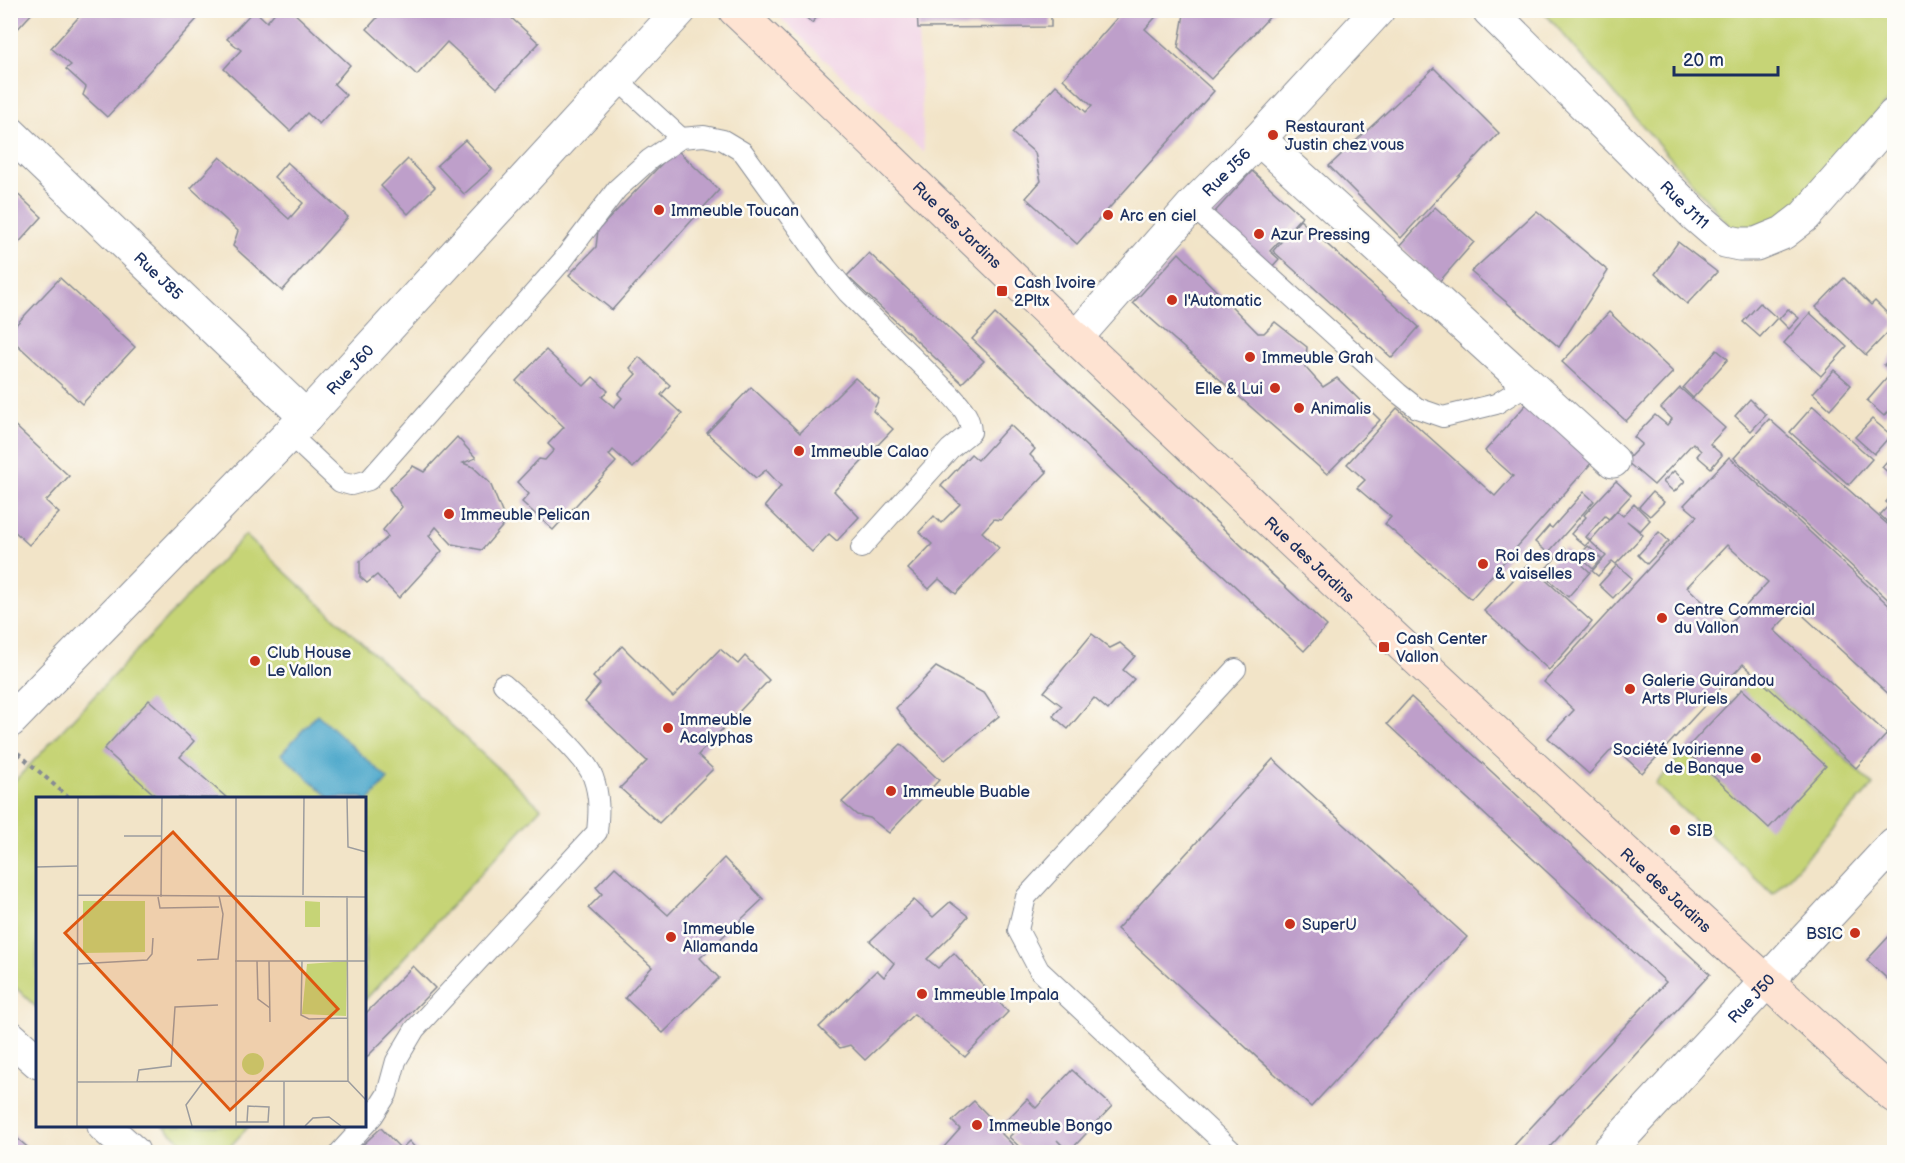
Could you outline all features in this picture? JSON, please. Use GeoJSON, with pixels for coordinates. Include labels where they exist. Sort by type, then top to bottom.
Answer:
{"type":"FeatureCollection","features":[{"type":"Feature","properties":{"kind":"main road","name":"Rue des Jardins"},"geometry":{"type":"LineString","coordinates":[[735,10],[1076,338],[1400,644],[1894,1096]]}},
{"type":"Feature","properties":{"kind":"street","name":"Rue J60"},"geometry":{"type":"LineString","coordinates":[[10,721],[297,425],[618,80],[680,10]]}},
{"type":"Feature","properties":{"kind":"street","name":"Rue J56"},"geometry":{"type":"LineString","coordinates":[[1076,338],[1192,206],[1259,139],[1378,10]]}},
{"type":"Feature","properties":{"kind":"street","name":"Rue J111"},"geometry":{"type":"LineString","coordinates":[[1489,10],[1696,216],[1725,240],[1739,244],[1756,244],[1783,233],[1805,216],[1894,115]]}},
{"type":"Feature","properties":{"kind":"street","name":"Rue J85"},"geometry":{"type":"LineString","coordinates":[[10,133],[297,425]]}},
{"type":"Feature","properties":{"kind":"street"},"geometry":{"type":"LineString","coordinates":[[1259,139],[1613,461]]}},
{"type":"Feature","properties":{"kind":"street","name":"Rue J50"},"geometry":{"type":"LineString","coordinates":[[1608,1152],[1894,844]]}},
{"type":"Feature","properties":{"kind":"street"},"geometry":{"type":"LineString","coordinates":[[10,1037],[36,1060]]}},
{"type":"Feature","properties":{"kind":"street"},"geometry":{"type":"LineString","coordinates":[[106,1127],[133,1152]]}},
{"type":"Feature","properties":{"kind":"lane"},"geometry":{"type":"LineString","coordinates":[[618,80],[681,138]]}},
{"type":"Feature","properties":{"kind":"lane"},"geometry":{"type":"LineString","coordinates":[[297,425],[340,482],[351,485],[369,480],[563,260],[617,189],[650,159],[681,138],[704,136],[723,140],[743,152],[827,268],[848,293],[950,394],[965,410],[970,421],[971,432],[950,449],[861,548]]}},
{"type":"Feature","properties":{"kind":"lane"},"geometry":{"type":"LineString","coordinates":[[1192,206],[1417,408],[1443,417],[1496,405],[1528,384]]}},
{"type":"Feature","properties":{"kind":"lane"},"geometry":{"type":"LineString","coordinates":[[1233,1152],[1039,970],[1018,930],[1026,897],[1236,669]]}},
{"type":"Feature","properties":{"kind":"lane"},"geometry":{"type":"LineString","coordinates":[[366,1124],[387,1094],[396,1061],[415,1029],[597,832],[600,803],[593,775],[576,751],[503,684]]}},
{"type":"Feature","properties":{"kind":"lane"},"geometry":{"type":"LineString","coordinates":[[340,1152],[363,1127]]}},
{"type":"Feature","properties":{"kind":"path"},"geometry":{"type":"LineString","coordinates":[[10,746],[68,797]]}},
{"type":"Feature","properties":{"kind":"shaded area"},"geometry":{"type":"Polygon","coordinates":[[[773,11],[917,11],[924,153],[773,11]]]}},
{"type":"Feature","properties":{"kind":"green space"},"geometry":{"type":"Polygon","coordinates":[[[1543,11],[1894,11],[1894,93],[1780,226],[1739,237],[1543,11]]]}},
{"type":"Feature","properties":{"kind":"green space","name":"Club House Le Vallon"},"geometry":{"type":"Polygon","coordinates":[[[245,535],[541,808],[366,999],[366,797],[36,797],[36,1007],[11,983],[10,786],[245,535]]]}},
{"type":"Feature","properties":{"kind":"green space"},"geometry":{"type":"Polygon","coordinates":[[[1755,675],[1873,785],[1773,894],[1655,784],[1755,675]]]}},
{"type":"Feature","properties":{"kind":"green space"},"geometry":{"type":"Polygon","coordinates":[[[165,1127],[248,1127],[225,1152],[193,1152],[165,1127]]]}},
{"type":"Feature","properties":{"kind":"water"},"geometry":{"type":"Polygon","coordinates":[[[317,714],[388,779],[366,804],[366,797],[329,797],[281,754],[317,714]]]}},
{"type":"Feature","properties":{"kind":"building"},"geometry":{"type":"Polygon","coordinates":[[[10,10],[35,10],[13,34],[10,32],[10,10]]]}},
{"type":"Feature","properties":{"kind":"building"},"geometry":{"type":"Polygon","coordinates":[[[85,10],[188,10],[197,19],[107,117],[83,95],[86,87],[66,69],[71,65],[51,48],[85,10]]]}},
{"type":"Feature","properties":{"kind":"building"},"geometry":{"type":"Polygon","coordinates":[[[254,10],[267,22],[277,10],[291,10],[350,65],[334,84],[346,95],[319,124],[307,113],[290,131],[224,69],[241,50],[227,39],[254,10]]]}},
{"type":"Feature","properties":{"kind":"building"},"geometry":{"type":"Polygon","coordinates":[[[384,10],[510,10],[507,14],[539,43],[497,88],[447,42],[417,75],[367,29],[384,10]]]}},
{"type":"Feature","properties":{"kind":"building"},"geometry":{"type":"Polygon","coordinates":[[[798,10],[823,10],[812,23],[798,10]]]}},
{"type":"Feature","properties":{"kind":"building"},"geometry":{"type":"Polygon","coordinates":[[[917,10],[1051,10],[1051,27],[918,28],[917,10]]]}},
{"type":"Feature","properties":{"kind":"building"},"geometry":{"type":"Polygon","coordinates":[[[1124,10],[1162,10],[1145,29],[1214,91],[1077,244],[1026,198],[1041,181],[1035,153],[1012,133],[1056,85],[1086,112],[1092,106],[1063,79],[1124,10]]]}},
{"type":"Feature","properties":{"kind":"building"},"geometry":{"type":"Polygon","coordinates":[[[1188,10],[1276,10],[1211,79],[1178,48],[1184,14],[1188,10]]]}},
{"type":"Feature","properties":{"kind":"building"},"geometry":{"type":"Polygon","coordinates":[[[1434,68],[1499,133],[1401,238],[1329,166],[1434,68]]]}},
{"type":"Feature","properties":{"kind":"building"},"geometry":{"type":"Polygon","coordinates":[[[465,140],[492,169],[464,194],[437,165],[465,140]]]}},
{"type":"Feature","properties":{"kind":"building","name":"Immeuble Toucan"},"geometry":{"type":"Polygon","coordinates":[[[676,149],[719,190],[612,310],[569,275],[596,247],[598,230],[676,149]]]}},
{"type":"Feature","properties":{"kind":"building"},"geometry":{"type":"Polygon","coordinates":[[[220,157],[289,219],[303,203],[274,177],[287,162],[348,217],[282,291],[233,246],[238,231],[191,188],[220,157]]]}},
{"type":"Feature","properties":{"kind":"building"},"geometry":{"type":"Polygon","coordinates":[[[408,159],[435,187],[408,214],[381,186],[408,159]]]}},
{"type":"Feature","properties":{"kind":"building","name":"Azur Pressing"},"geometry":{"type":"Polygon","coordinates":[[[1252,171],[1302,216],[1270,251],[1279,259],[1270,269],[1212,215],[1252,171]]]}},
{"type":"Feature","properties":{"kind":"building"},"geometry":{"type":"Polygon","coordinates":[[[10,187],[42,217],[14,248],[10,245],[10,187]]]}},
{"type":"Feature","properties":{"kind":"building"},"geometry":{"type":"Polygon","coordinates":[[[1435,207],[1474,242],[1439,282],[1399,247],[1435,207]]]}},
{"type":"Feature","properties":{"kind":"building"},"geometry":{"type":"Polygon","coordinates":[[[1537,211],[1608,271],[1559,347],[1471,272],[1537,211]]]}},
{"type":"Feature","properties":{"kind":"building"},"geometry":{"type":"Polygon","coordinates":[[[1300,220],[1419,327],[1392,358],[1273,251],[1300,220]]]}},
{"type":"Feature","properties":{"kind":"building"},"geometry":{"type":"Polygon","coordinates":[[[1678,242],[1717,272],[1687,304],[1655,274],[1678,242]]]}},
{"type":"Feature","properties":{"kind":"building"},"geometry":{"type":"Polygon","coordinates":[[[869,253],[984,361],[962,383],[847,276],[869,253]]]}},
{"type":"Feature","properties":{"kind":"building","name":"Immeuble Grah"},"geometry":{"type":"Polygon","coordinates":[[[1179,253],[1258,333],[1264,333],[1275,322],[1307,347],[1305,367],[1323,387],[1337,378],[1380,420],[1327,474],[1133,303],[1179,253]]]}},
{"type":"Feature","properties":{"kind":"building"},"geometry":{"type":"Polygon","coordinates":[[[60,278],[135,347],[82,404],[10,338],[10,331],[60,278]]]}},
{"type":"Feature","properties":{"kind":"building"},"geometry":{"type":"Polygon","coordinates":[[[1844,278],[1871,305],[1875,301],[1894,320],[1894,326],[1866,355],[1816,307],[1844,278]]]}},
{"type":"Feature","properties":{"kind":"building"},"geometry":{"type":"Polygon","coordinates":[[[1760,303],[1777,318],[1760,337],[1743,322],[1760,303]]]}},
{"type":"Feature","properties":{"kind":"building"},"geometry":{"type":"Polygon","coordinates":[[[1788,309],[1799,318],[1789,329],[1779,319],[1788,309]]]}},
{"type":"Feature","properties":{"kind":"building"},"geometry":{"type":"Polygon","coordinates":[[[1609,312],[1673,372],[1626,421],[1562,362],[1609,312]]]}},
{"type":"Feature","properties":{"kind":"building"},"geometry":{"type":"Polygon","coordinates":[[[1810,313],[1847,347],[1821,376],[1784,343],[1810,313]]]}},
{"type":"Feature","properties":{"kind":"building"},"geometry":{"type":"Polygon","coordinates":[[[995,314],[1327,626],[1304,651],[972,339],[995,314]]]}},
{"type":"Feature","properties":{"kind":"building"},"geometry":{"type":"Polygon","coordinates":[[[546,350],[584,386],[593,377],[608,391],[602,397],[614,407],[622,398],[618,394],[636,374],[630,368],[639,357],[670,385],[661,395],[682,414],[633,468],[613,450],[609,455],[616,462],[553,530],[522,502],[529,494],[517,482],[539,459],[545,460],[554,450],[548,444],[564,427],[516,381],[546,350]]]}},
{"type":"Feature","properties":{"kind":"building"},"geometry":{"type":"Polygon","coordinates":[[[1717,350],[1728,359],[1693,398],[1683,388],[1717,350]]]}},
{"type":"Feature","properties":{"kind":"building"},"geometry":{"type":"Polygon","coordinates":[[[1894,353],[1894,374],[1884,365],[1894,353]]]}},
{"type":"Feature","properties":{"kind":"building"},"geometry":{"type":"Polygon","coordinates":[[[1834,370],[1851,385],[1830,409],[1813,393],[1834,370]]]}},
{"type":"Feature","properties":{"kind":"building","name":"Immeuble Calao"},"geometry":{"type":"Polygon","coordinates":[[[855,378],[879,399],[873,411],[893,429],[834,491],[859,517],[837,541],[829,534],[812,552],[765,506],[781,486],[766,470],[756,478],[707,433],[751,387],[800,433],[855,378]]]}},
{"type":"Feature","properties":{"kind":"building"},"geometry":{"type":"Polygon","coordinates":[[[1887,378],[1894,385],[1894,403],[1884,416],[1867,401],[1887,378]]]}},
{"type":"Feature","properties":{"kind":"building"},"geometry":{"type":"Polygon","coordinates":[[[1680,388],[1725,428],[1710,444],[1722,455],[1711,468],[1697,456],[1701,451],[1693,443],[1654,485],[1626,461],[1642,444],[1634,437],[1655,415],[1667,425],[1672,419],[1661,408],[1680,388]]]}},
{"type":"Feature","properties":{"kind":"building"},"geometry":{"type":"Polygon","coordinates":[[[1750,399],[1766,415],[1751,431],[1735,416],[1750,399]]]}},
{"type":"Feature","properties":{"kind":"building"},"geometry":{"type":"Polygon","coordinates":[[[1529,401],[1594,460],[1471,599],[1385,524],[1391,517],[1357,488],[1365,480],[1347,464],[1397,408],[1495,496],[1513,476],[1485,451],[1529,401]]]}},
{"type":"Feature","properties":{"kind":"building"},"geometry":{"type":"Polygon","coordinates":[[[1813,406],[1872,459],[1849,485],[1790,432],[1813,406]]]}},
{"type":"Feature","properties":{"kind":"building"},"geometry":{"type":"Polygon","coordinates":[[[1769,419],[1894,530],[1894,605],[1734,458],[1769,419]]]}},
{"type":"Feature","properties":{"kind":"building"},"geometry":{"type":"Polygon","coordinates":[[[1872,419],[1891,435],[1874,454],[1855,437],[1872,419]]]}},
{"type":"Feature","properties":{"kind":"building"},"geometry":{"type":"Polygon","coordinates":[[[10,421],[69,476],[46,501],[59,513],[29,545],[10,527],[10,421]]]}},
{"type":"Feature","properties":{"kind":"building"},"geometry":{"type":"Polygon","coordinates":[[[1010,425],[1035,449],[1030,455],[1047,472],[1001,520],[994,519],[982,532],[999,548],[956,594],[939,579],[929,589],[908,569],[932,544],[919,532],[934,516],[941,523],[960,504],[941,486],[971,454],[978,460],[1010,425]]]}},
{"type":"Feature","properties":{"kind":"building","name":"Immeuble Pelican"},"geometry":{"type":"Polygon","coordinates":[[[457,437],[476,458],[463,463],[473,467],[490,483],[506,522],[482,550],[452,544],[436,527],[429,536],[442,551],[399,598],[377,575],[367,583],[360,577],[360,561],[388,537],[383,530],[402,507],[389,489],[413,466],[424,472],[457,437]]]}},
{"type":"Feature","properties":{"kind":"building"},"geometry":{"type":"Polygon","coordinates":[[[1894,453],[1894,478],[1882,467],[1894,453]]]}},
{"type":"Feature","properties":{"kind":"building","name":"Centre Commercial du Vallon"},"geometry":{"type":"Polygon","coordinates":[[[1729,457],[1894,610],[1894,699],[1795,608],[1774,630],[1887,734],[1856,768],[1743,664],[1642,773],[1614,747],[1589,774],[1548,738],[1574,710],[1544,682],[1697,516],[1684,505],[1729,457]],[[1727,545],[1687,587],[1728,625],[1768,582],[1727,545]]]}},
{"type":"Feature","properties":{"kind":"building"},"geometry":{"type":"Polygon","coordinates":[[[1674,471],[1685,481],[1674,492],[1663,482],[1674,471]]]}},
{"type":"Feature","properties":{"kind":"building"},"geometry":{"type":"Polygon","coordinates":[[[1616,481],[1631,495],[1609,519],[1605,516],[1586,537],[1590,541],[1585,546],[1571,534],[1586,517],[1584,515],[1616,481]]]}},
{"type":"Feature","properties":{"kind":"building"},"geometry":{"type":"Polygon","coordinates":[[[1584,492],[1594,501],[1548,553],[1535,542],[1549,526],[1552,528],[1584,492]]]}},
{"type":"Feature","properties":{"kind":"building"},"geometry":{"type":"Polygon","coordinates":[[[1652,492],[1664,502],[1650,516],[1639,507],[1652,492]]]}},
{"type":"Feature","properties":{"kind":"building"},"geometry":{"type":"Polygon","coordinates":[[[1894,492],[1894,528],[1880,515],[1889,505],[1886,502],[1894,492]]]}},
{"type":"Feature","properties":{"kind":"building"},"geometry":{"type":"Polygon","coordinates":[[[1634,504],[1650,520],[1640,531],[1627,521],[1643,535],[1616,564],[1612,561],[1598,576],[1592,571],[1606,556],[1590,541],[1617,511],[1623,516],[1634,504]]]}},
{"type":"Feature","properties":{"kind":"building"},"geometry":{"type":"Polygon","coordinates":[[[1659,532],[1669,541],[1647,564],[1638,555],[1659,532]]]}},
{"type":"Feature","properties":{"kind":"building"},"geometry":{"type":"Polygon","coordinates":[[[1588,546],[1602,559],[1593,569],[1579,556],[1588,546]]]}},
{"type":"Feature","properties":{"kind":"building"},"geometry":{"type":"Polygon","coordinates":[[[1564,548],[1590,572],[1568,597],[1542,573],[1564,548]]]}},
{"type":"Feature","properties":{"kind":"building"},"geometry":{"type":"Polygon","coordinates":[[[1528,564],[1592,622],[1549,670],[1484,611],[1528,564]]]}},
{"type":"Feature","properties":{"kind":"building"},"geometry":{"type":"Polygon","coordinates":[[[1617,565],[1632,578],[1613,598],[1599,585],[1617,565]]]}},
{"type":"Feature","properties":{"kind":"building"},"geometry":{"type":"Polygon","coordinates":[[[1092,634],[1110,648],[1120,643],[1135,656],[1123,670],[1134,679],[1108,710],[1094,698],[1068,729],[1053,716],[1062,706],[1044,692],[1092,634]]]}},
{"type":"Feature","properties":{"kind":"building","name":"Immeuble Acalyphas"},"geometry":{"type":"Polygon","coordinates":[[[622,646],[673,697],[720,649],[738,664],[745,656],[769,680],[698,755],[713,769],[659,823],[620,788],[647,761],[585,702],[600,684],[593,677],[622,646]]]}},
{"type":"Feature","properties":{"kind":"building"},"geometry":{"type":"Polygon","coordinates":[[[936,667],[985,694],[999,716],[945,760],[911,728],[896,708],[936,667]]]}},
{"type":"Feature","properties":{"kind":"building","name":"Société Ivoirienne de Banque"},"geometry":{"type":"Polygon","coordinates":[[[1742,689],[1826,766],[1769,828],[1685,750],[1742,689]]]}},
{"type":"Feature","properties":{"kind":"building"},"geometry":{"type":"Polygon","coordinates":[[[1411,697],[1710,974],[1545,1152],[1508,1152],[1666,982],[1387,724],[1411,697]]]}},
{"type":"Feature","properties":{"kind":"building"},"geometry":{"type":"Polygon","coordinates":[[[149,700],[194,741],[180,757],[226,797],[157,797],[104,749],[149,700]]]}},
{"type":"Feature","properties":{"kind":"building","name":"Immeuble Buable"},"geometry":{"type":"Polygon","coordinates":[[[901,744],[939,780],[889,833],[870,818],[857,815],[842,802],[901,744]]]}},
{"type":"Feature","properties":{"kind":"building"},"geometry":{"type":"Polygon","coordinates":[[[1273,759],[1467,937],[1311,1107],[1117,929],[1273,759]]]}},
{"type":"Feature","properties":{"kind":"building","name":"Immeuble Allamanda"},"geometry":{"type":"Polygon","coordinates":[[[724,858],[763,899],[700,958],[719,978],[663,1033],[625,998],[652,967],[588,908],[602,894],[596,887],[615,867],[668,915],[724,858]]]}},
{"type":"Feature","properties":{"kind":"building","name":"Immeuble Impala"},"geometry":{"type":"Polygon","coordinates":[[[914,900],[933,917],[950,902],[968,916],[927,959],[938,968],[954,953],[1008,1012],[965,1057],[914,1014],[865,1060],[850,1045],[840,1048],[819,1027],[877,970],[884,977],[894,963],[870,941],[914,900]]]}},
{"type":"Feature","properties":{"kind":"building"},"geometry":{"type":"Polygon","coordinates":[[[1894,931],[1894,985],[1867,960],[1894,931]]]}},
{"type":"Feature","properties":{"kind":"building"},"geometry":{"type":"Polygon","coordinates":[[[413,966],[435,988],[366,1058],[366,1013],[413,966]]]}},
{"type":"Feature","properties":{"kind":"building"},"geometry":{"type":"Polygon","coordinates":[[[1072,1070],[1112,1106],[1069,1152],[1057,1140],[1068,1152],[1025,1152],[1009,1137],[1014,1132],[1004,1123],[1027,1099],[1036,1108],[1072,1070]]]}},
{"type":"Feature","properties":{"kind":"building","name":"Immeuble Bongo"},"geometry":{"type":"Polygon","coordinates":[[[974,1101],[1020,1152],[949,1152],[943,1148],[960,1129],[952,1121],[974,1101]]]}},
{"type":"Feature","properties":{"kind":"building"},"geometry":{"type":"Polygon","coordinates":[[[381,1128],[401,1149],[409,1141],[419,1152],[355,1152],[381,1128]]]}},
{"type":"Feature","properties":{"kind":"building"},"geometry":{"type":"Polygon","coordinates":[[[10,1132],[33,1152],[10,1152],[10,1132]]]}},
{"type":"Feature","properties":{"kind":"place","name":"Restaurant Justin chez vous"},"geometry":{"type":"Point","coordinates":[1273,135]}},
{"type":"Feature","properties":{"kind":"place","name":"Immeuble Toucan"},"geometry":{"type":"Point","coordinates":[659,210]}},
{"type":"Feature","properties":{"kind":"place","name":"Arc en ciel"},"geometry":{"type":"Point","coordinates":[1108,215]}},
{"type":"Feature","properties":{"kind":"place","name":"Azur Pressing"},"geometry":{"type":"Point","coordinates":[1259,234]}},
{"type":"Feature","properties":{"kind":"place","name":"Cash Ivoire 2Pltx"},"geometry":{"type":"Point","coordinates":[1002,291]}},
{"type":"Feature","properties":{"kind":"place","name":"l'Automatic"},"geometry":{"type":"Point","coordinates":[1172,300]}},
{"type":"Feature","properties":{"kind":"place","name":"Immeuble Grah"},"geometry":{"type":"Point","coordinates":[1250,357]}},
{"type":"Feature","properties":{"kind":"place","name":"Elle & Lui"},"geometry":{"type":"Point","coordinates":[1275,388]}},
{"type":"Feature","properties":{"kind":"place","name":"Animalis"},"geometry":{"type":"Point","coordinates":[1299,408]}},
{"type":"Feature","properties":{"kind":"place","name":"Immeuble Calao"},"geometry":{"type":"Point","coordinates":[799,451]}},
{"type":"Feature","properties":{"kind":"place","name":"Immeuble Pelican"},"geometry":{"type":"Point","coordinates":[449,514]}},
{"type":"Feature","properties":{"kind":"place","name":"Roi des draps & vaiselles"},"geometry":{"type":"Point","coordinates":[1483,564]}},
{"type":"Feature","properties":{"kind":"place","name":"Centre Commercial du Vallon"},"geometry":{"type":"Point","coordinates":[1662,618]}},
{"type":"Feature","properties":{"kind":"place","name":"Cash Center Vallon"},"geometry":{"type":"Point","coordinates":[1384,647]}},
{"type":"Feature","properties":{"kind":"place","name":"Club House Le Vallon"},"geometry":{"type":"Point","coordinates":[255,661]}},
{"type":"Feature","properties":{"kind":"place","name":"Galerie Guirandou Arts Pluriels"},"geometry":{"type":"Point","coordinates":[1630,689]}},
{"type":"Feature","properties":{"kind":"place","name":"Immeuble Acalyphas"},"geometry":{"type":"Point","coordinates":[668,728]}},
{"type":"Feature","properties":{"kind":"place","name":"Société Ivoirienne de Banque"},"geometry":{"type":"Point","coordinates":[1756,758]}},
{"type":"Feature","properties":{"kind":"place","name":"Immeuble Buable"},"geometry":{"type":"Point","coordinates":[891,791]}},
{"type":"Feature","properties":{"kind":"place","name":"SIB"},"geometry":{"type":"Point","coordinates":[1675,830]}},
{"type":"Feature","properties":{"kind":"place","name":"SuperU"},"geometry":{"type":"Point","coordinates":[1290,924]}},
{"type":"Feature","properties":{"kind":"place","name":"BSIC"},"geometry":{"type":"Point","coordinates":[1855,933]}},
{"type":"Feature","properties":{"kind":"place","name":"Immeuble Allamanda"},"geometry":{"type":"Point","coordinates":[671,937]}},
{"type":"Feature","properties":{"kind":"place","name":"Immeuble Impala"},"geometry":{"type":"Point","coordinates":[922,994]}},
{"type":"Feature","properties":{"kind":"place","name":"Immeuble Bongo"},"geometry":{"type":"Point","coordinates":[977,1125]}}]}
